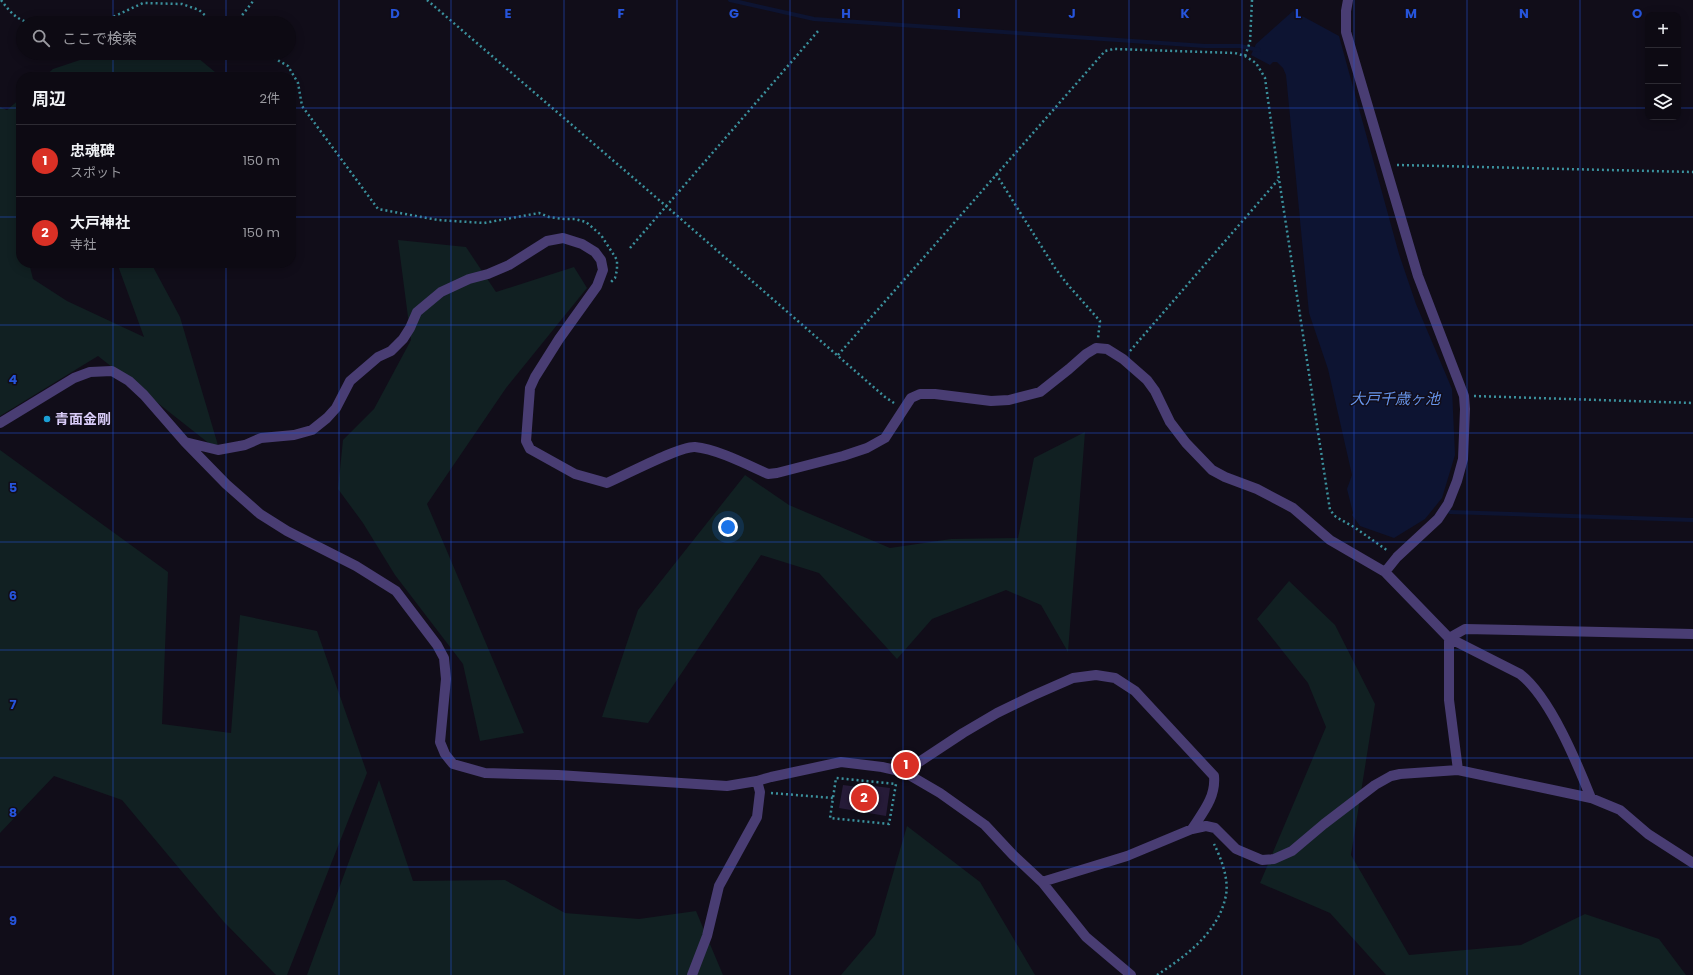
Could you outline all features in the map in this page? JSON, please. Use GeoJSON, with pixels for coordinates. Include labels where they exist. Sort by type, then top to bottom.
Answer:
{"type":"FeatureCollection","features":[{"type":"Feature","properties":{"kind":"street"},"geometry":{"type":"LineString","coordinates":[[1348,0],[1346,11],[1346,32],[1384,165],[1418,276],[1464,396],[1465,409],[1463,459],[1457,481],[1448,504],[1438,519],[1397,557],[1385,572]]}},
{"type":"Feature","properties":{"kind":"street"},"geometry":{"type":"LineString","coordinates":[[185,442],[218,450],[245,445],[261,438],[312,430],[327,418],[336,408],[350,381],[378,357],[391,351],[403,339],[417,312],[441,292],[469,279],[488,274],[509,265],[547,241],[563,238],[582,244],[595,252],[601,260],[603,270],[597,286],[559,338],[530,388],[526,441],[530,449],[575,474],[607,483],[677,451],[694,447],[708,450],[768,474],[843,456],[867,448],[885,438],[903,408],[911,398],[920,394],[935,394],[991,401],[1009,400],[1040,392],[1086,354],[1096,348],[1107,349],[1123,359],[1147,380],[1155,391],[1170,422],[1186,443],[1212,470],[1225,477],[1257,489],[1293,508],[1330,540],[1385,572],[1449,638],[1527,679],[1553,716],[1579,768],[1591,798]]}},
{"type":"Feature","properties":{"kind":"street"},"geometry":{"type":"LineString","coordinates":[[0,423],[74,378],[90,372],[112,371],[129,381],[144,395],[185,442],[226,484],[260,514],[287,531],[356,566],[396,591],[437,645],[444,658],[446,679],[440,742],[445,754],[453,764],[485,773],[727,786],[757,781],[841,762],[882,767],[904,772],[940,793],[985,825],[1013,855],[1042,882],[1086,937],[1131,975]]}},
{"type":"Feature","properties":{"kind":"street"},"geometry":{"type":"LineString","coordinates":[[1449,638],[1466,628],[1693,634]]}},
{"type":"Feature","properties":{"kind":"street"},"geometry":{"type":"LineString","coordinates":[[1449,638],[1449,700],[1458,770]]}},
{"type":"Feature","properties":{"kind":"street"},"geometry":{"type":"LineString","coordinates":[[904,772],[963,733],[1032,696],[1073,678],[1096,675],[1114,678],[1135,691],[1214,776],[1215,782],[1211,800],[1192,829]]}},
{"type":"Feature","properties":{"kind":"street"},"geometry":{"type":"LineString","coordinates":[[1042,882],[1126,856],[1192,829],[1206,826],[1215,828],[1228,842],[1243,852],[1262,860],[1274,859],[1292,851],[1360,795],[1392,776],[1400,774],[1458,770],[1591,798],[1620,810],[1648,834],[1693,863]]}},
{"type":"Feature","properties":{"kind":"street"},"geometry":{"type":"LineString","coordinates":[[692,975],[707,936],[719,886],[757,817],[760,792],[757,781]]}},
{"type":"Feature","properties":{"kind":"path"},"geometry":{"type":"LineString","coordinates":[[1,0],[12,15],[16,17]]}},
{"type":"Feature","properties":{"kind":"path"},"geometry":{"type":"LineString","coordinates":[[241,16],[254,0]]}},
{"type":"Feature","properties":{"kind":"path"},"geometry":{"type":"LineString","coordinates":[[427,0],[885,397],[903,408]]}},
{"type":"Feature","properties":{"kind":"path"},"geometry":{"type":"LineString","coordinates":[[1245,55],[1250,42],[1252,0]]}},
{"type":"Feature","properties":{"kind":"path"},"geometry":{"type":"LineString","coordinates":[[115,16],[143,3],[182,4],[199,10],[206,16]]}},
{"type":"Feature","properties":{"kind":"path"},"geometry":{"type":"LineString","coordinates":[[630,248],[819,30]]}},
{"type":"Feature","properties":{"kind":"path"},"geometry":{"type":"LineString","coordinates":[[838,355],[1105,51],[1114,49],[1235,53],[1245,55],[1256,63],[1265,78],[1330,510],[1336,517],[1354,527],[1397,557]]}},
{"type":"Feature","properties":{"kind":"path"},"geometry":{"type":"LineString","coordinates":[[277,60],[288,66],[292,72]]}},
{"type":"Feature","properties":{"kind":"path"},"geometry":{"type":"LineString","coordinates":[[296,80],[302,106],[378,209],[438,220],[484,223],[539,213],[564,220],[575,219],[586,222],[601,235],[617,260],[615,278],[608,286],[597,286]]}},
{"type":"Feature","properties":{"kind":"path"},"geometry":{"type":"LineString","coordinates":[[1384,165],[1693,172]]}},
{"type":"Feature","properties":{"kind":"path"},"geometry":{"type":"LineString","coordinates":[[996,174],[1055,268],[1100,321],[1096,348]]}},
{"type":"Feature","properties":{"kind":"path"},"geometry":{"type":"LineString","coordinates":[[1123,359],[1279,179]]}},
{"type":"Feature","properties":{"kind":"path"},"geometry":{"type":"LineString","coordinates":[[1464,396],[1693,403]]}},
{"type":"Feature","properties":{"kind":"path"},"geometry":{"type":"LineString","coordinates":[[836,778],[896,784],[889,824],[830,818],[833,798],[836,778]]}},
{"type":"Feature","properties":{"kind":"path"},"geometry":{"type":"LineString","coordinates":[[760,792],[833,798]]}},
{"type":"Feature","properties":{"kind":"path"},"geometry":{"type":"LineString","coordinates":[[1157,975],[1202,941],[1216,921],[1226,895],[1225,875],[1206,826]]}},
{"type":"Feature","properties":{"kind":"shaded area"},"geometry":{"type":"Polygon","coordinates":[[[80,60],[200,60],[215,72],[50,72],[53,69],[80,60]]]}},
{"type":"Feature","properties":{"kind":"shaded area"},"geometry":{"type":"Polygon","coordinates":[[[16,102],[16,268],[30,268],[33,279],[67,301],[144,337],[119,268],[154,268],[180,317],[220,452],[98,356],[0,416],[0,107],[7,110],[16,102]]]}},
{"type":"Feature","properties":{"kind":"shaded area"},"geometry":{"type":"Polygon","coordinates":[[[398,240],[466,247],[496,292],[574,267],[587,288],[506,388],[427,504],[524,733],[480,741],[463,664],[395,575],[363,523],[338,489],[343,440],[374,409],[411,340],[398,240]]]}},
{"type":"Feature","properties":{"kind":"shaded area"},"geometry":{"type":"Polygon","coordinates":[[[1085,432],[1068,652],[1041,605],[1006,590],[932,619],[897,659],[819,573],[761,555],[648,723],[602,717],[638,610],[745,475],[789,505],[890,548],[951,539],[1018,538],[1034,458],[1085,432]]]}},
{"type":"Feature","properties":{"kind":"shaded area"},"geometry":{"type":"Polygon","coordinates":[[[0,450],[168,572],[162,724],[231,733],[240,615],[317,631],[367,773],[287,975],[276,975],[224,922],[122,800],[54,776],[0,833],[0,450]]]}},
{"type":"Feature","properties":{"kind":"shaded area"},"geometry":{"type":"Polygon","coordinates":[[[1289,581],[1335,625],[1375,704],[1351,855],[1409,955],[1521,945],[1585,914],[1659,939],[1686,975],[1386,975],[1330,913],[1260,883],[1326,727],[1308,683],[1257,619],[1289,581]]]}},
{"type":"Feature","properties":{"kind":"shaded area"},"geometry":{"type":"Polygon","coordinates":[[[379,780],[413,881],[505,880],[565,913],[639,919],[696,911],[723,975],[307,975],[379,780]]]}},
{"type":"Feature","properties":{"kind":"shaded area"},"geometry":{"type":"Polygon","coordinates":[[[907,826],[980,882],[1035,975],[841,975],[875,935],[907,826]]]}},
{"type":"Feature","properties":{"kind":"water","name":"大戸千歳ヶ池"},"geometry":{"type":"Polygon","coordinates":[[[1293,11],[1339,36],[1399,254],[1416,304],[1452,389],[1455,455],[1442,498],[1425,519],[1394,538],[1360,526],[1352,515],[1353,513],[1347,489],[1352,475],[1328,369],[1309,313],[1286,75],[1283,68],[1277,62],[1273,62],[1270,65],[1251,55],[1256,44],[1293,11]]]}},
{"type":"Feature","properties":{"kind":"building"},"geometry":{"type":"Polygon","coordinates":[[[843,785],[866,788],[866,785],[890,788],[886,816],[839,808],[843,785]]]}},
{"type":"Feature","properties":{"kind":"waterway"},"geometry":{"type":"LineString","coordinates":[[730,0],[814,19],[1205,46],[1240,46],[1259,50]]}},
{"type":"Feature","properties":{"kind":"waterway"},"geometry":{"type":"LineString","coordinates":[[1450,512],[1693,520]]}},
{"type":"Feature","properties":{"kind":"place","name":"青面金剛"},"geometry":{"type":"Point","coordinates":[47,419]}},
{"type":"Feature","properties":{"kind":"place","name":"忠魂碑"},"geometry":{"type":"Point","coordinates":[906,765]}},
{"type":"Feature","properties":{"kind":"place","name":"大戸神社"},"geometry":{"type":"Point","coordinates":[864,798]}}]}
